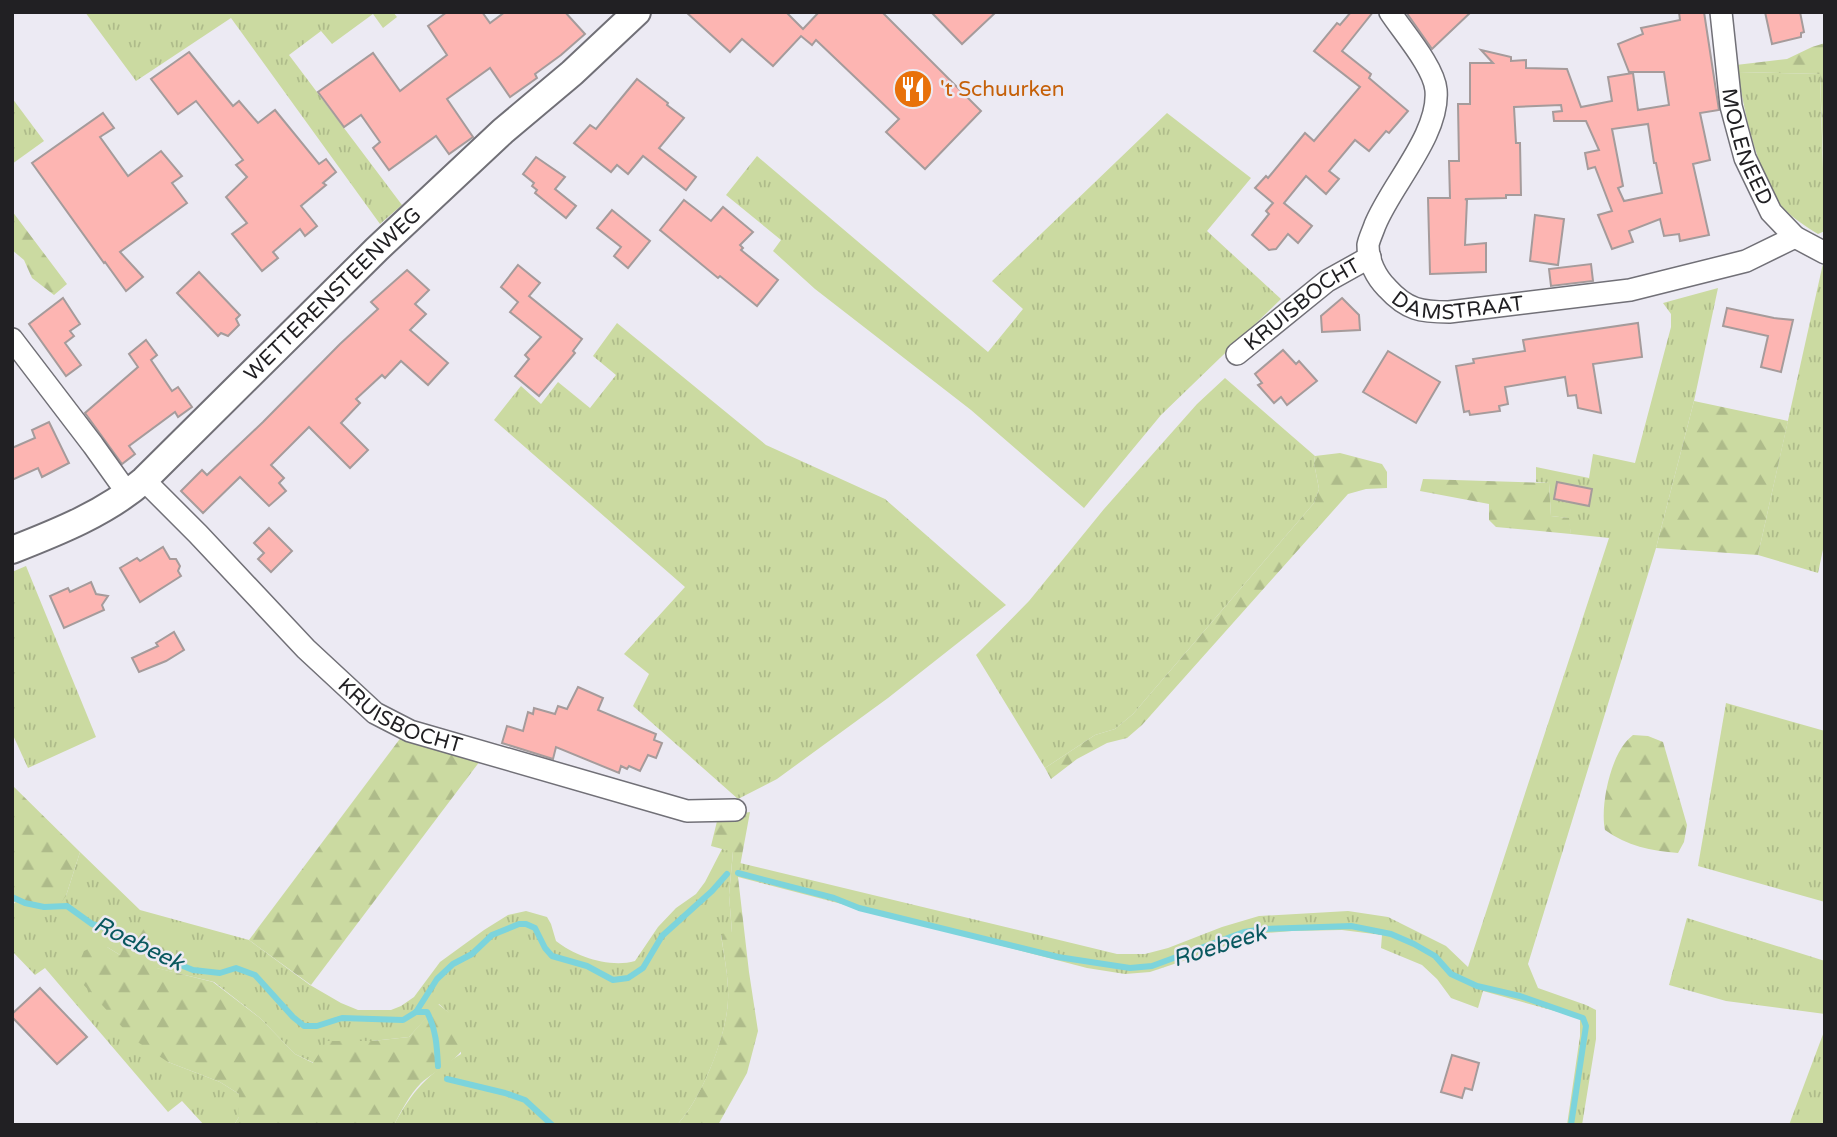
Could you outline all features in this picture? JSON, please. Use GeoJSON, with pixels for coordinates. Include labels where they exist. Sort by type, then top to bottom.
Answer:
{"type":"FeatureCollection","features":[{"type":"Feature","properties":{"kind":"street","name":"WETTERENSTEENWEG"},"geometry":{"type":"LineString","coordinates":[[12,550],[95,514],[136,487],[377,249],[503,131],[572,73],[637,12]]}},
{"type":"Feature","properties":{"kind":"street"},"geometry":{"type":"LineString","coordinates":[[1370,257],[1368,244],[1380,213],[1422,143],[1436,104],[1434,78],[1390,12]]}},
{"type":"Feature","properties":{"kind":"street","name":"MOLENEED"},"geometry":{"type":"LineString","coordinates":[[1721,12],[1731,106],[1745,158],[1771,212],[1795,237],[1825,253]]}},
{"type":"Feature","properties":{"kind":"street","name":"DAMSTRAAT"},"geometry":{"type":"LineString","coordinates":[[1370,257],[1378,279],[1398,300],[1428,312],[1449,312],[1630,290],[1746,261],[1795,237]]}},
{"type":"Feature","properties":{"kind":"street","name":"KRUISBOCHT"},"geometry":{"type":"LineString","coordinates":[[1237,354],[1326,281],[1370,257]]}},
{"type":"Feature","properties":{"kind":"street","name":"KRUISBOCHT"},"geometry":{"type":"LineString","coordinates":[[12,339],[93,445],[136,487],[198,534],[306,649],[375,713],[410,731],[687,811],[735,810]]}},
{"type":"Feature","properties":{"kind":"green space"},"geometry":{"type":"Polygon","coordinates":[[[85,12],[393,12],[397,17],[383,28],[373,14],[332,44],[321,31],[289,55],[402,205],[380,224],[231,18],[136,81],[85,12]]]}},
{"type":"Feature","properties":{"kind":"green space"},"geometry":{"type":"Polygon","coordinates":[[[1825,43],[1825,208],[1820,74],[1738,72],[1736,65],[1787,59],[1825,43]]]}},
{"type":"Feature","properties":{"kind":"green space"},"geometry":{"type":"Polygon","coordinates":[[[1738,72],[1820,74],[1825,231],[1818,234],[1801,223],[1785,210],[1771,192],[1750,133],[1738,72]]]}},
{"type":"Feature","properties":{"kind":"green space"},"geometry":{"type":"Polygon","coordinates":[[[12,98],[44,141],[12,164],[12,98]]]}},
{"type":"Feature","properties":{"kind":"green space"},"geometry":{"type":"Polygon","coordinates":[[[1167,113],[1251,178],[1207,231],[1281,299],[1161,415],[1084,508],[971,410],[815,289],[773,251],[781,240],[726,195],[757,156],[988,352],[1023,309],[992,281],[1167,113]]]}},
{"type":"Feature","properties":{"kind":"green space"},"geometry":{"type":"Polygon","coordinates":[[[12,211],[67,284],[54,295],[32,278],[24,260],[12,250],[12,211]]]}},
{"type":"Feature","properties":{"kind":"green space"},"geometry":{"type":"Polygon","coordinates":[[[1824,259],[1825,540],[1818,573],[1758,555],[1824,259]]]}},
{"type":"Feature","properties":{"kind":"green space"},"geometry":{"type":"Polygon","coordinates":[[[1718,288],[1694,401],[1656,548],[1528,964],[1538,988],[1596,1010],[1596,1039],[1582,1125],[1567,1125],[1580,1036],[1580,1018],[1483,991],[1478,1008],[1451,998],[1422,965],[1381,948],[1382,935],[1342,930],[1254,934],[1150,972],[1125,974],[1087,968],[738,877],[740,863],[1117,954],[1145,954],[1168,948],[1259,916],[1348,911],[1388,917],[1446,946],[1468,967],[1609,538],[1571,534],[1568,518],[1551,516],[1549,483],[1536,482],[1536,467],[1589,478],[1593,454],[1635,463],[1671,327],[1671,314],[1663,303],[1718,288]]]}},
{"type":"Feature","properties":{"kind":"green space"},"geometry":{"type":"Polygon","coordinates":[[[617,323],[766,445],[885,499],[1006,605],[888,698],[777,779],[738,799],[633,706],[649,674],[624,654],[685,587],[494,420],[521,386],[541,404],[558,382],[590,408],[616,375],[593,356],[617,323]]]}},
{"type":"Feature","properties":{"kind":"green space"},"geometry":{"type":"Polygon","coordinates":[[[1225,378],[1315,456],[1319,489],[1314,503],[1133,714],[1115,729],[1095,735],[1045,768],[976,655],[1029,601],[1104,509],[1197,404],[1225,378]]]}},
{"type":"Feature","properties":{"kind":"green space"},"geometry":{"type":"Polygon","coordinates":[[[1694,401],[1788,421],[1758,555],[1656,548],[1694,401]]]}},
{"type":"Feature","properties":{"kind":"green space"},"geometry":{"type":"Polygon","coordinates":[[[1340,453],[1382,464],[1387,472],[1387,488],[1366,489],[1348,494],[1142,725],[1127,738],[1107,743],[1077,759],[1051,779],[1045,768],[1095,735],[1115,729],[1133,714],[1314,503],[1319,489],[1315,456],[1340,453]]]}},
{"type":"Feature","properties":{"kind":"green space"},"geometry":{"type":"Polygon","coordinates":[[[1423,479],[1549,483],[1551,516],[1569,518],[1571,534],[1496,527],[1489,520],[1489,504],[1420,491],[1423,479]]]}},
{"type":"Feature","properties":{"kind":"green space"},"geometry":{"type":"Polygon","coordinates":[[[26,566],[96,737],[28,768],[12,733],[12,572],[26,566]]]}},
{"type":"Feature","properties":{"kind":"green space"},"geometry":{"type":"Polygon","coordinates":[[[1726,703],[1825,731],[1825,902],[1698,866],[1726,703]]]}},
{"type":"Feature","properties":{"kind":"green space"},"geometry":{"type":"Polygon","coordinates":[[[1633,735],[1648,736],[1663,742],[1687,825],[1684,842],[1678,853],[1640,847],[1605,830],[1605,797],[1611,772],[1620,751],[1633,735]]]}},
{"type":"Feature","properties":{"kind":"green space"},"geometry":{"type":"Polygon","coordinates":[[[402,736],[480,761],[311,985],[249,940],[402,736]]]}},
{"type":"Feature","properties":{"kind":"green space"},"geometry":{"type":"Polygon","coordinates":[[[12,785],[80,852],[66,896],[56,909],[19,898],[12,904],[12,785]]]}},
{"type":"Feature","properties":{"kind":"green space"},"geometry":{"type":"Polygon","coordinates":[[[750,812],[738,877],[758,1031],[747,1073],[718,1125],[677,1125],[703,1084],[718,1048],[727,1014],[728,984],[721,934],[732,932],[729,895],[733,852],[711,846],[718,817],[750,812]]]}},
{"type":"Feature","properties":{"kind":"green space"},"geometry":{"type":"Polygon","coordinates":[[[722,849],[733,851],[729,895],[732,933],[721,935],[728,984],[727,1015],[711,1067],[695,1100],[677,1125],[394,1125],[407,1102],[422,1084],[461,1054],[461,1024],[439,1004],[409,1037],[372,1041],[314,1063],[295,1054],[260,1018],[214,982],[156,968],[177,946],[120,955],[107,947],[168,1062],[220,1082],[239,1094],[239,1117],[234,1125],[204,1125],[182,1101],[168,1112],[45,968],[35,975],[12,951],[12,906],[19,898],[66,896],[80,852],[140,910],[249,940],[310,985],[341,1003],[358,1010],[391,1010],[414,997],[440,962],[508,915],[526,911],[547,917],[556,941],[573,952],[604,962],[635,961],[658,927],[676,908],[696,894],[722,849]]]}},
{"type":"Feature","properties":{"kind":"green space"},"geometry":{"type":"Polygon","coordinates":[[[1687,918],[1825,961],[1825,1014],[1726,1001],[1669,985],[1687,918]]]}},
{"type":"Feature","properties":{"kind":"green space"},"geometry":{"type":"Polygon","coordinates":[[[134,925],[156,927],[178,946],[157,968],[213,982],[260,1018],[295,1054],[313,1063],[327,1041],[372,1041],[409,1037],[438,1004],[460,1022],[466,1032],[466,1041],[456,1057],[417,1087],[394,1125],[234,1125],[239,1117],[239,1094],[220,1082],[168,1062],[133,1039],[82,983],[79,963],[84,951],[96,945],[107,947],[120,955],[134,925]]]}},
{"type":"Feature","properties":{"kind":"green space"},"geometry":{"type":"Polygon","coordinates":[[[1825,1029],[1825,1125],[1789,1125],[1825,1029]]]}},
{"type":"Feature","properties":{"kind":"building"},"geometry":{"type":"Polygon","coordinates":[[[447,12],[482,12],[490,23],[505,12],[565,12],[585,34],[535,74],[537,78],[510,97],[490,68],[447,99],[473,137],[449,154],[436,136],[389,170],[373,148],[380,142],[361,115],[344,127],[318,92],[373,53],[400,91],[447,55],[428,26],[447,12]]]}},
{"type":"Feature","properties":{"kind":"building","name":"'t Schuurken"},"geometry":{"type":"Polygon","coordinates":[[[686,12],[786,12],[803,29],[819,12],[882,12],[981,111],[925,169],[886,132],[899,119],[816,40],[812,45],[801,36],[773,66],[742,39],[730,52],[686,12]]]}},
{"type":"Feature","properties":{"kind":"building"},"geometry":{"type":"Polygon","coordinates":[[[931,12],[996,12],[962,44],[931,12]]]}},
{"type":"Feature","properties":{"kind":"building"},"geometry":{"type":"Polygon","coordinates":[[[1351,12],[1373,12],[1342,51],[1371,74],[1369,78],[1408,111],[1369,151],[1355,140],[1329,171],[1339,179],[1326,194],[1306,176],[1284,203],[1312,226],[1298,243],[1288,234],[1276,249],[1269,250],[1252,235],[1269,214],[1266,211],[1273,203],[1255,188],[1266,176],[1268,178],[1305,133],[1314,141],[1360,87],[1314,51],[1337,23],[1340,25],[1351,12]]]}},
{"type":"Feature","properties":{"kind":"building"},"geometry":{"type":"Polygon","coordinates":[[[1406,12],[1471,12],[1432,49],[1406,12]]]}},
{"type":"Feature","properties":{"kind":"building"},"geometry":{"type":"Polygon","coordinates":[[[1679,12],[1704,12],[1719,110],[1700,113],[1710,160],[1693,164],[1709,235],[1680,241],[1679,234],[1664,236],[1660,219],[1629,231],[1633,242],[1612,249],[1598,215],[1612,211],[1595,167],[1588,169],[1585,153],[1599,150],[1586,121],[1554,121],[1553,112],[1562,111],[1561,105],[1514,107],[1516,143],[1520,143],[1521,195],[1465,199],[1465,245],[1486,243],[1486,272],[1430,274],[1428,198],[1450,198],[1449,161],[1459,161],[1458,104],[1470,104],[1470,63],[1493,63],[1481,50],[1511,57],[1511,61],[1526,60],[1526,68],[1567,69],[1581,107],[1612,101],[1608,77],[1633,73],[1638,110],[1669,105],[1664,72],[1629,72],[1618,44],[1643,34],[1641,28],[1680,20],[1679,12]],[[1648,124],[1612,129],[1623,186],[1618,188],[1624,201],[1662,193],[1648,124]]]}},
{"type":"Feature","properties":{"kind":"building"},"geometry":{"type":"Polygon","coordinates":[[[1765,12],[1800,12],[1804,32],[1801,37],[1772,44],[1765,12]]]}},
{"type":"Feature","properties":{"kind":"building"},"geometry":{"type":"Polygon","coordinates":[[[189,52],[233,106],[239,101],[258,123],[275,110],[319,164],[326,159],[336,172],[323,183],[326,185],[301,206],[317,226],[305,236],[300,229],[273,252],[278,258],[262,271],[232,234],[247,223],[226,197],[247,177],[236,165],[243,160],[196,101],[178,114],[151,79],[189,52]]]}},
{"type":"Feature","properties":{"kind":"building"},"geometry":{"type":"Polygon","coordinates":[[[637,79],[684,118],[659,148],[696,177],[686,190],[643,156],[628,174],[617,165],[611,172],[574,143],[590,125],[596,129],[637,79]]]}},
{"type":"Feature","properties":{"kind":"building"},"geometry":{"type":"Polygon","coordinates":[[[103,113],[114,128],[100,137],[128,176],[161,151],[182,176],[172,183],[187,203],[120,252],[143,277],[126,291],[32,163],[103,113]]]}},
{"type":"Feature","properties":{"kind":"building"},"geometry":{"type":"Polygon","coordinates":[[[536,157],[565,177],[555,189],[576,206],[566,218],[535,193],[537,190],[532,186],[534,183],[523,174],[536,157]]]}},
{"type":"Feature","properties":{"kind":"building"},"geometry":{"type":"Polygon","coordinates":[[[684,200],[711,221],[723,207],[753,232],[740,245],[743,248],[741,250],[778,280],[757,306],[660,230],[684,200]]]}},
{"type":"Feature","properties":{"kind":"building"},"geometry":{"type":"Polygon","coordinates":[[[612,210],[650,241],[628,268],[614,256],[621,247],[597,228],[612,210]]]}},
{"type":"Feature","properties":{"kind":"building"},"geometry":{"type":"Polygon","coordinates":[[[1535,215],[1564,219],[1558,265],[1530,261],[1535,215]]]}},
{"type":"Feature","properties":{"kind":"building"},"geometry":{"type":"Polygon","coordinates":[[[1591,264],[1593,281],[1551,286],[1549,269],[1591,264]]]}},
{"type":"Feature","properties":{"kind":"building"},"geometry":{"type":"Polygon","coordinates":[[[518,265],[540,283],[529,296],[582,339],[573,351],[575,353],[539,396],[515,376],[529,359],[525,355],[541,337],[510,312],[518,302],[501,287],[518,265]]]}},
{"type":"Feature","properties":{"kind":"building"},"geometry":{"type":"Polygon","coordinates":[[[407,270],[429,290],[415,304],[426,314],[410,330],[448,363],[428,385],[401,361],[385,378],[382,375],[356,399],[360,403],[341,423],[368,450],[350,468],[309,427],[271,465],[284,478],[279,483],[286,491],[269,506],[240,477],[203,513],[181,491],[202,470],[207,475],[263,422],[378,309],[371,302],[407,270]]]}},
{"type":"Feature","properties":{"kind":"building"},"geometry":{"type":"Polygon","coordinates":[[[199,272],[240,315],[236,319],[239,325],[228,336],[221,333],[218,336],[177,293],[199,272]]]}},
{"type":"Feature","properties":{"kind":"building"},"geometry":{"type":"Polygon","coordinates":[[[63,298],[80,324],[70,331],[74,336],[65,343],[81,365],[66,376],[29,324],[63,298]]]}},
{"type":"Feature","properties":{"kind":"building"},"geometry":{"type":"Polygon","coordinates":[[[1342,298],[1359,315],[1360,330],[1322,332],[1321,316],[1342,298]]]}},
{"type":"Feature","properties":{"kind":"building"},"geometry":{"type":"Polygon","coordinates":[[[1727,308],[1793,320],[1781,372],[1761,367],[1768,336],[1723,326],[1727,308]]]}},
{"type":"Feature","properties":{"kind":"building"},"geometry":{"type":"Polygon","coordinates":[[[1638,323],[1642,357],[1593,364],[1601,413],[1578,408],[1576,395],[1568,396],[1565,377],[1505,387],[1508,404],[1499,406],[1500,411],[1470,415],[1469,411],[1464,412],[1456,366],[1474,363],[1473,359],[1525,351],[1523,340],[1638,323]]]}},
{"type":"Feature","properties":{"kind":"building"},"geometry":{"type":"Polygon","coordinates":[[[146,340],[157,355],[151,360],[172,391],[178,387],[192,407],[178,417],[175,412],[129,446],[135,454],[122,464],[85,413],[138,367],[129,354],[146,340]]]}},
{"type":"Feature","properties":{"kind":"building"},"geometry":{"type":"Polygon","coordinates":[[[1283,350],[1296,364],[1299,361],[1317,381],[1287,405],[1281,397],[1274,403],[1258,385],[1262,383],[1255,374],[1283,350]]]}},
{"type":"Feature","properties":{"kind":"building"},"geometry":{"type":"Polygon","coordinates":[[[1388,351],[1440,382],[1416,423],[1363,392],[1388,351]]]}},
{"type":"Feature","properties":{"kind":"building"},"geometry":{"type":"Polygon","coordinates":[[[49,422],[69,463],[42,477],[38,468],[12,480],[12,448],[35,438],[32,430],[49,422]]]}},
{"type":"Feature","properties":{"kind":"building"},"geometry":{"type":"Polygon","coordinates":[[[1557,482],[1592,489],[1589,506],[1554,499],[1557,482]]]}},
{"type":"Feature","properties":{"kind":"building"},"geometry":{"type":"Polygon","coordinates":[[[269,528],[292,551],[271,572],[258,559],[264,553],[254,543],[269,528]]]}},
{"type":"Feature","properties":{"kind":"building"},"geometry":{"type":"Polygon","coordinates":[[[163,547],[170,559],[176,559],[181,576],[140,602],[120,568],[137,558],[140,561],[163,547]]]}},
{"type":"Feature","properties":{"kind":"building"},"geometry":{"type":"Polygon","coordinates":[[[91,582],[96,594],[108,596],[102,605],[104,610],[64,628],[50,596],[68,588],[70,592],[91,582]]]}},
{"type":"Feature","properties":{"kind":"building"},"geometry":{"type":"Polygon","coordinates":[[[174,632],[184,650],[139,672],[132,658],[158,646],[156,643],[174,632]]]}},
{"type":"Feature","properties":{"kind":"building"},"geometry":{"type":"Polygon","coordinates":[[[578,687],[603,698],[598,710],[656,734],[654,740],[662,743],[656,758],[648,755],[640,771],[621,766],[619,773],[556,747],[553,759],[502,743],[507,726],[523,731],[528,712],[533,714],[534,708],[555,714],[558,706],[567,709],[578,687]]]}},
{"type":"Feature","properties":{"kind":"building"},"geometry":{"type":"Polygon","coordinates":[[[40,988],[87,1037],[57,1064],[12,1017],[40,988]]]}},
{"type":"Feature","properties":{"kind":"building"},"geometry":{"type":"Polygon","coordinates":[[[1452,1055],[1479,1063],[1472,1090],[1465,1088],[1462,1098],[1441,1092],[1452,1055]]]}},
{"type":"Feature","properties":{"kind":"waterway","name":"Roebeek"},"geometry":{"type":"LineString","coordinates":[[738,873],[834,898],[859,908],[1058,957],[1130,968],[1152,966],[1244,932],[1264,929],[1351,926],[1391,934],[1435,956],[1451,974],[1477,986],[1520,996],[1583,1018],[1586,1026],[1571,1125]]}},
{"type":"Feature","properties":{"kind":"waterway","name":"Roebeek"},"geometry":{"type":"LineString","coordinates":[[12,897],[44,907],[67,906],[92,924],[119,932],[141,949],[193,970],[220,973],[236,968],[255,975],[293,1017],[304,1026],[317,1026],[342,1018],[403,1020],[416,1012],[437,979],[453,964],[472,954],[492,935],[519,924],[535,928],[552,956],[587,966],[613,980],[628,978],[643,968],[662,936],[727,874]]}},
{"type":"Feature","properties":{"kind":"waterway"},"geometry":{"type":"LineString","coordinates":[[416,1012],[427,1012],[430,1018],[438,1066]]}},
{"type":"Feature","properties":{"kind":"waterway"},"geometry":{"type":"LineString","coordinates":[[447,1079],[525,1100],[552,1125]]}},
{"type":"Feature","properties":{"kind":"place","name":"'t Schuurken"},"geometry":{"type":"Point","coordinates":[913,89]}}]}
